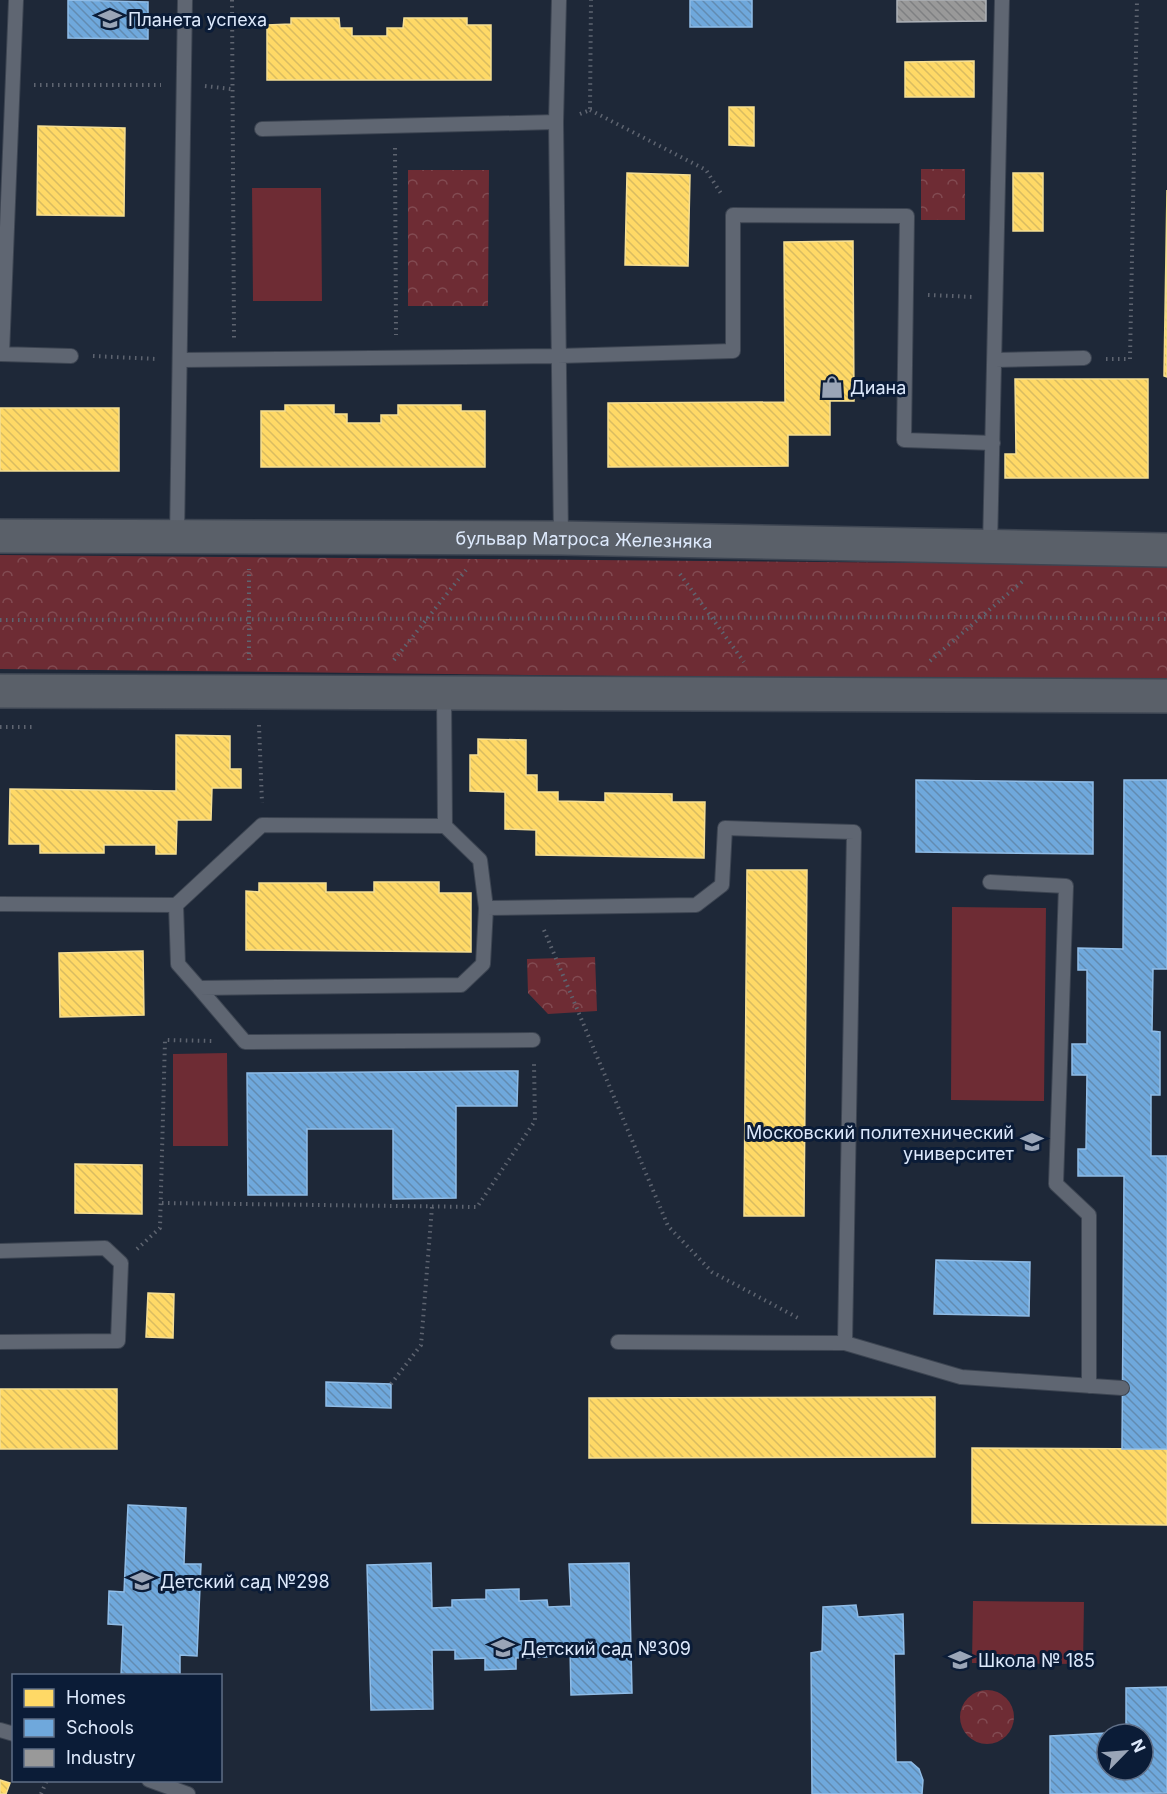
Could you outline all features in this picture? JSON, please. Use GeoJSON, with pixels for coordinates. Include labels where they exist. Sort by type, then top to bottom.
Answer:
{"type":"FeatureCollection","features":[{"type":"Feature","properties":{"kind":"street","name":"бульвар Матроса Железняка"},"geometry":{"type":"LineString","coordinates":[[0,536],[561,538],[1167,550]]}},
{"type":"Feature","properties":{"kind":"street"},"geometry":{"type":"LineString","coordinates":[[0,691],[1167,696]]}},
{"type":"Feature","properties":{"kind":"lane"},"geometry":{"type":"LineString","coordinates":[[16,0],[9,94],[1,354],[71,356]]}},
{"type":"Feature","properties":{"kind":"lane"},"geometry":{"type":"LineString","coordinates":[[177,537],[185,0]]}},
{"type":"Feature","properties":{"kind":"lane"},"geometry":{"type":"LineString","coordinates":[[559,0],[556,122],[561,538]]}},
{"type":"Feature","properties":{"kind":"lane"},"geometry":{"type":"LineString","coordinates":[[990,548],[1002,0]]}},
{"type":"Feature","properties":{"kind":"lane"},"geometry":{"type":"LineString","coordinates":[[262,129],[556,122]]}},
{"type":"Feature","properties":{"kind":"lane"},"geometry":{"type":"LineString","coordinates":[[181,360],[558,356],[733,351],[733,215],[907,216],[904,440],[993,443]]}},
{"type":"Feature","properties":{"kind":"lane"},"geometry":{"type":"LineString","coordinates":[[995,360],[1084,358]]}},
{"type":"Feature","properties":{"kind":"lane"},"geometry":{"type":"LineString","coordinates":[[444,693],[445,826]]}},
{"type":"Feature","properties":{"kind":"lane"},"geometry":{"type":"LineString","coordinates":[[0,904],[176,905],[262,825],[445,826],[480,860],[486,908],[483,964],[461,986],[199,987]]}},
{"type":"Feature","properties":{"kind":"lane"},"geometry":{"type":"LineString","coordinates":[[486,908],[696,905],[722,885],[724,828],[854,832],[845,1343]]}},
{"type":"Feature","properties":{"kind":"lane"},"geometry":{"type":"LineString","coordinates":[[990,882],[1066,886],[1056,1184],[1089,1215],[1089,1386]]}},
{"type":"Feature","properties":{"kind":"lane"},"geometry":{"type":"LineString","coordinates":[[176,905],[178,964],[245,1042],[533,1040]]}},
{"type":"Feature","properties":{"kind":"lane"},"geometry":{"type":"LineString","coordinates":[[0,1251],[105,1248],[121,1263],[118,1341],[0,1342]]}},
{"type":"Feature","properties":{"kind":"lane"},"geometry":{"type":"LineString","coordinates":[[618,1342],[845,1343],[961,1377],[1122,1388]]}},
{"type":"Feature","properties":{"kind":"lane"},"geometry":{"type":"LineString","coordinates":[[155,1786],[188,1794]]}},
{"type":"Feature","properties":{"kind":"path"},"geometry":{"type":"LineString","coordinates":[[232,0],[234,360]]}},
{"type":"Feature","properties":{"kind":"path"},"geometry":{"type":"LineString","coordinates":[[590,110],[591,0]]}},
{"type":"Feature","properties":{"kind":"path"},"geometry":{"type":"LineString","coordinates":[[1084,358],[1131,359],[1137,0]]}},
{"type":"Feature","properties":{"kind":"path"},"geometry":{"type":"LineString","coordinates":[[9,94],[184,85],[231,88]]}},
{"type":"Feature","properties":{"kind":"path"},"geometry":{"type":"LineString","coordinates":[[556,122],[590,110],[706,170],[733,215]]}},
{"type":"Feature","properties":{"kind":"path"},"geometry":{"type":"LineString","coordinates":[[395,126],[396,358]]}},
{"type":"Feature","properties":{"kind":"path"},"geometry":{"type":"LineString","coordinates":[[906,294],[996,298]]}},
{"type":"Feature","properties":{"kind":"path"},"geometry":{"type":"LineString","coordinates":[[71,356],[181,360]]}},
{"type":"Feature","properties":{"kind":"path"},"geometry":{"type":"LineString","coordinates":[[248,667],[249,569]]}},
{"type":"Feature","properties":{"kind":"path"},"geometry":{"type":"LineString","coordinates":[[388,667],[467,570]]}},
{"type":"Feature","properties":{"kind":"path"},"geometry":{"type":"LineString","coordinates":[[678,571],[750,670]]}},
{"type":"Feature","properties":{"kind":"path"},"geometry":{"type":"LineString","coordinates":[[928,663],[1031,573]]}},
{"type":"Feature","properties":{"kind":"path"},"geometry":{"type":"LineString","coordinates":[[0,620],[981,617],[1167,619]]}},
{"type":"Feature","properties":{"kind":"path"},"geometry":{"type":"LineString","coordinates":[[260,725],[262,825]]}},
{"type":"Feature","properties":{"kind":"path"},"geometry":{"type":"LineString","coordinates":[[534,907],[668,1226],[712,1272],[845,1343]]}},
{"type":"Feature","properties":{"kind":"path"},"geometry":{"type":"LineString","coordinates":[[121,1263],[160,1228],[165,1040],[245,1042]]}},
{"type":"Feature","properties":{"kind":"path"},"geometry":{"type":"LineString","coordinates":[[162,1203],[477,1207],[535,1121],[533,1040]]}},
{"type":"Feature","properties":{"kind":"path"},"geometry":{"type":"LineString","coordinates":[[391,1384],[421,1345],[432,1207]]}},
{"type":"Feature","properties":{"kind":"green space"},"geometry":{"type":"Polygon","coordinates":[[[921,169],[965,169],[965,220],[921,220],[921,169]]]}},
{"type":"Feature","properties":{"kind":"green space"},"geometry":{"type":"Polygon","coordinates":[[[408,170],[489,170],[488,306],[408,306],[408,170]]]}},
{"type":"Feature","properties":{"kind":"green space"},"geometry":{"type":"Polygon","coordinates":[[[252,188],[321,188],[322,301],[253,301],[252,188]]]}},
{"type":"Feature","properties":{"kind":"green space"},"geometry":{"type":"Polygon","coordinates":[[[0,555],[1167,565],[1167,682],[0,669],[0,555]]]}},
{"type":"Feature","properties":{"kind":"green space"},"geometry":{"type":"Polygon","coordinates":[[[952,907],[1046,908],[1044,1101],[951,1100],[952,907]]]}},
{"type":"Feature","properties":{"kind":"green space"},"geometry":{"type":"Polygon","coordinates":[[[595,957],[597,1011],[548,1014],[528,993],[527,959],[595,957]]]}},
{"type":"Feature","properties":{"kind":"green space"},"geometry":{"type":"Polygon","coordinates":[[[227,1053],[228,1146],[173,1146],[173,1054],[227,1053]]]}},
{"type":"Feature","properties":{"kind":"green space"},"geometry":{"type":"Polygon","coordinates":[[[973,1601],[1084,1602],[1083,1664],[972,1663],[973,1601]]]}},
{"type":"Feature","properties":{"kind":"green space"},"geometry":{"type":"Polygon","coordinates":[[[987,1690],[997,1692],[1006,1698],[1012,1707],[1014,1717],[1012,1727],[1006,1736],[997,1742],[987,1744],[977,1742],[968,1736],[962,1727],[960,1717],[962,1707],[968,1698],[977,1692],[987,1690]]]}},
{"type":"Feature","properties":{"kind":"building: Homes"},"geometry":{"type":"Polygon","coordinates":[[[291,18],[339,18],[340,28],[352,28],[352,36],[387,36],[387,28],[403,28],[404,18],[467,18],[467,25],[491,25],[491,80],[267,80],[267,25],[291,24],[291,18]]]}},
{"type":"Feature","properties":{"kind":"building: Homes"},"geometry":{"type":"Polygon","coordinates":[[[974,61],[974,97],[905,97],[905,62],[974,61]]]}},
{"type":"Feature","properties":{"kind":"building: Homes"},"geometry":{"type":"Polygon","coordinates":[[[729,107],[754,107],[754,146],[729,145],[729,107]]]}},
{"type":"Feature","properties":{"kind":"building: Homes"},"geometry":{"type":"Polygon","coordinates":[[[38,126],[125,128],[124,216],[37,215],[38,126]]]}},
{"type":"Feature","properties":{"kind":"building: Homes"},"geometry":{"type":"Polygon","coordinates":[[[627,173],[690,175],[688,266],[625,265],[627,173]]]}},
{"type":"Feature","properties":{"kind":"building: Homes"},"geometry":{"type":"Polygon","coordinates":[[[1013,173],[1043,173],[1043,231],[1013,231],[1013,173]]]}},
{"type":"Feature","properties":{"kind":"building: Homes"},"geometry":{"type":"Polygon","coordinates":[[[1167,190],[1167,377],[1164,376],[1167,190]]]}},
{"type":"Feature","properties":{"kind":"building: Homes"},"geometry":{"type":"Polygon","coordinates":[[[1167,190],[1167,377],[1164,376],[1167,190]]]}},
{"type":"Feature","properties":{"kind":"building: Homes"},"geometry":{"type":"Polygon","coordinates":[[[853,241],[854,401],[830,401],[830,435],[788,435],[788,466],[608,467],[608,403],[785,402],[784,242],[853,241]]]}},
{"type":"Feature","properties":{"kind":"building: Homes"},"geometry":{"type":"Polygon","coordinates":[[[1015,379],[1148,379],[1148,478],[1005,478],[1005,454],[1016,454],[1015,379]]]}},
{"type":"Feature","properties":{"kind":"building: Homes"},"geometry":{"type":"Polygon","coordinates":[[[285,405],[334,405],[334,414],[347,414],[347,423],[381,423],[381,415],[398,415],[398,405],[461,405],[461,411],[485,411],[485,467],[261,467],[261,411],[285,411],[285,405]]]}},
{"type":"Feature","properties":{"kind":"building: Homes"},"geometry":{"type":"Polygon","coordinates":[[[0,408],[119,408],[119,471],[0,471],[0,408]]]}},
{"type":"Feature","properties":{"kind":"building: Homes"},"geometry":{"type":"Polygon","coordinates":[[[176,735],[230,736],[230,769],[241,769],[241,788],[212,788],[211,820],[177,820],[176,854],[156,854],[156,845],[104,845],[104,853],[40,853],[40,844],[9,844],[10,789],[176,791],[176,735]]]}},
{"type":"Feature","properties":{"kind":"building: Homes"},"geometry":{"type":"Polygon","coordinates":[[[478,739],[526,740],[526,775],[537,775],[537,792],[558,792],[558,801],[605,802],[605,793],[672,794],[672,802],[705,802],[704,858],[536,855],[536,830],[505,829],[505,792],[470,791],[470,755],[478,755],[478,739]]]}},
{"type":"Feature","properties":{"kind":"building: Homes"},"geometry":{"type":"Polygon","coordinates":[[[747,870],[807,870],[804,1216],[744,1216],[747,870]]]}},
{"type":"Feature","properties":{"kind":"building: Homes"},"geometry":{"type":"Polygon","coordinates":[[[374,882],[439,882],[439,893],[471,893],[471,952],[246,950],[246,891],[259,892],[259,883],[326,883],[326,892],[374,892],[374,882]]]}},
{"type":"Feature","properties":{"kind":"building: Homes"},"geometry":{"type":"Polygon","coordinates":[[[143,951],[144,1015],[60,1017],[59,953],[143,951]]]}},
{"type":"Feature","properties":{"kind":"building: Homes"},"geometry":{"type":"Polygon","coordinates":[[[75,1164],[142,1165],[142,1214],[75,1213],[75,1164]]]}},
{"type":"Feature","properties":{"kind":"building: Homes"},"geometry":{"type":"Polygon","coordinates":[[[148,1293],[174,1294],[173,1338],[146,1337],[148,1293]]]}},
{"type":"Feature","properties":{"kind":"building: Homes"},"geometry":{"type":"Polygon","coordinates":[[[0,1389],[117,1389],[117,1449],[0,1449],[0,1389]]]}},
{"type":"Feature","properties":{"kind":"building: Homes"},"geometry":{"type":"Polygon","coordinates":[[[935,1397],[935,1457],[589,1458],[589,1398],[935,1397]]]}},
{"type":"Feature","properties":{"kind":"building: Homes"},"geometry":{"type":"Polygon","coordinates":[[[972,1448],[1167,1449],[1167,1525],[972,1523],[972,1448]]]}},
{"type":"Feature","properties":{"kind":"building: Homes"},"geometry":{"type":"Polygon","coordinates":[[[0,1780],[10,1783],[6,1794],[0,1794],[0,1780]]]}},
{"type":"Feature","properties":{"kind":"building: Schools"},"geometry":{"type":"Polygon","coordinates":[[[68,0],[148,2],[148,39],[68,38],[68,0]]]}},
{"type":"Feature","properties":{"kind":"building: Schools"},"geometry":{"type":"Polygon","coordinates":[[[690,0],[752,0],[752,27],[690,27],[690,0]]]}},
{"type":"Feature","properties":{"kind":"building: Schools"},"geometry":{"type":"Polygon","coordinates":[[[916,780],[1093,782],[1093,854],[916,852],[916,780]]]}},
{"type":"Feature","properties":{"kind":"building: Schools"},"geometry":{"type":"Polygon","coordinates":[[[1124,780],[1167,780],[1167,969],[1153,969],[1152,1031],[1160,1032],[1160,1095],[1151,1095],[1151,1156],[1167,1156],[1167,1449],[1122,1449],[1124,1176],[1078,1176],[1078,1149],[1086,1149],[1087,1075],[1072,1075],[1072,1044],[1087,1044],[1087,970],[1078,970],[1078,948],[1123,949],[1124,780]]]}},
{"type":"Feature","properties":{"kind":"building: Schools"},"geometry":{"type":"Polygon","coordinates":[[[518,1071],[517,1106],[456,1106],[456,1198],[393,1199],[393,1129],[307,1129],[307,1195],[248,1195],[247,1073],[518,1071]]]}},
{"type":"Feature","properties":{"kind":"building: Schools"},"geometry":{"type":"Polygon","coordinates":[[[936,1260],[1030,1262],[1029,1316],[934,1314],[936,1260]]]}},
{"type":"Feature","properties":{"kind":"building: Schools"},"geometry":{"type":"Polygon","coordinates":[[[326,1382],[391,1384],[391,1408],[326,1406],[326,1382]]]}},
{"type":"Feature","properties":{"kind":"building: Schools"},"geometry":{"type":"Polygon","coordinates":[[[128,1505],[186,1508],[184,1564],[201,1564],[197,1656],[180,1655],[180,1674],[121,1674],[123,1625],[108,1624],[109,1591],[124,1592],[128,1505]]]}},
{"type":"Feature","properties":{"kind":"building: Schools"},"geometry":{"type":"Polygon","coordinates":[[[431,1563],[432,1608],[452,1607],[452,1600],[486,1599],[486,1590],[519,1589],[519,1601],[547,1600],[548,1607],[571,1606],[569,1564],[629,1563],[632,1693],[571,1695],[570,1649],[547,1650],[547,1657],[516,1658],[516,1669],[485,1670],[485,1658],[455,1659],[455,1650],[432,1650],[433,1709],[371,1710],[367,1565],[431,1563]]]}},
{"type":"Feature","properties":{"kind":"building: Schools"},"geometry":{"type":"Polygon","coordinates":[[[856,1605],[858,1617],[903,1614],[904,1654],[894,1654],[896,1762],[911,1762],[919,1769],[923,1780],[922,1794],[812,1794],[811,1653],[822,1651],[823,1607],[856,1605]]]}},
{"type":"Feature","properties":{"kind":"building: Schools"},"geometry":{"type":"Polygon","coordinates":[[[1167,1687],[1167,1793],[1050,1794],[1050,1736],[1095,1734],[1095,1782],[1155,1782],[1155,1722],[1126,1722],[1126,1688],[1167,1687]]]}},
{"type":"Feature","properties":{"kind":"building: Industry"},"geometry":{"type":"Polygon","coordinates":[[[897,0],[986,0],[986,21],[897,22],[897,0]]]}},
{"type":"Feature","properties":{"kind":"place","name":"Планета успеха"},"geometry":{"type":"Point","coordinates":[110,19]}},
{"type":"Feature","properties":{"kind":"place","name":"Диана"},"geometry":{"type":"Point","coordinates":[832,387]}},
{"type":"Feature","properties":{"kind":"place","name":"Московский политехнический университет"},"geometry":{"type":"Point","coordinates":[1032,1142]}},
{"type":"Feature","properties":{"kind":"place","name":"Детский сад №298"},"geometry":{"type":"Point","coordinates":[142,1581]}},
{"type":"Feature","properties":{"kind":"place","name":"Детский сад №309"},"geometry":{"type":"Point","coordinates":[503,1648]}},
{"type":"Feature","properties":{"kind":"place","name":"Школа № 185"},"geometry":{"type":"Point","coordinates":[960,1660]}}]}
